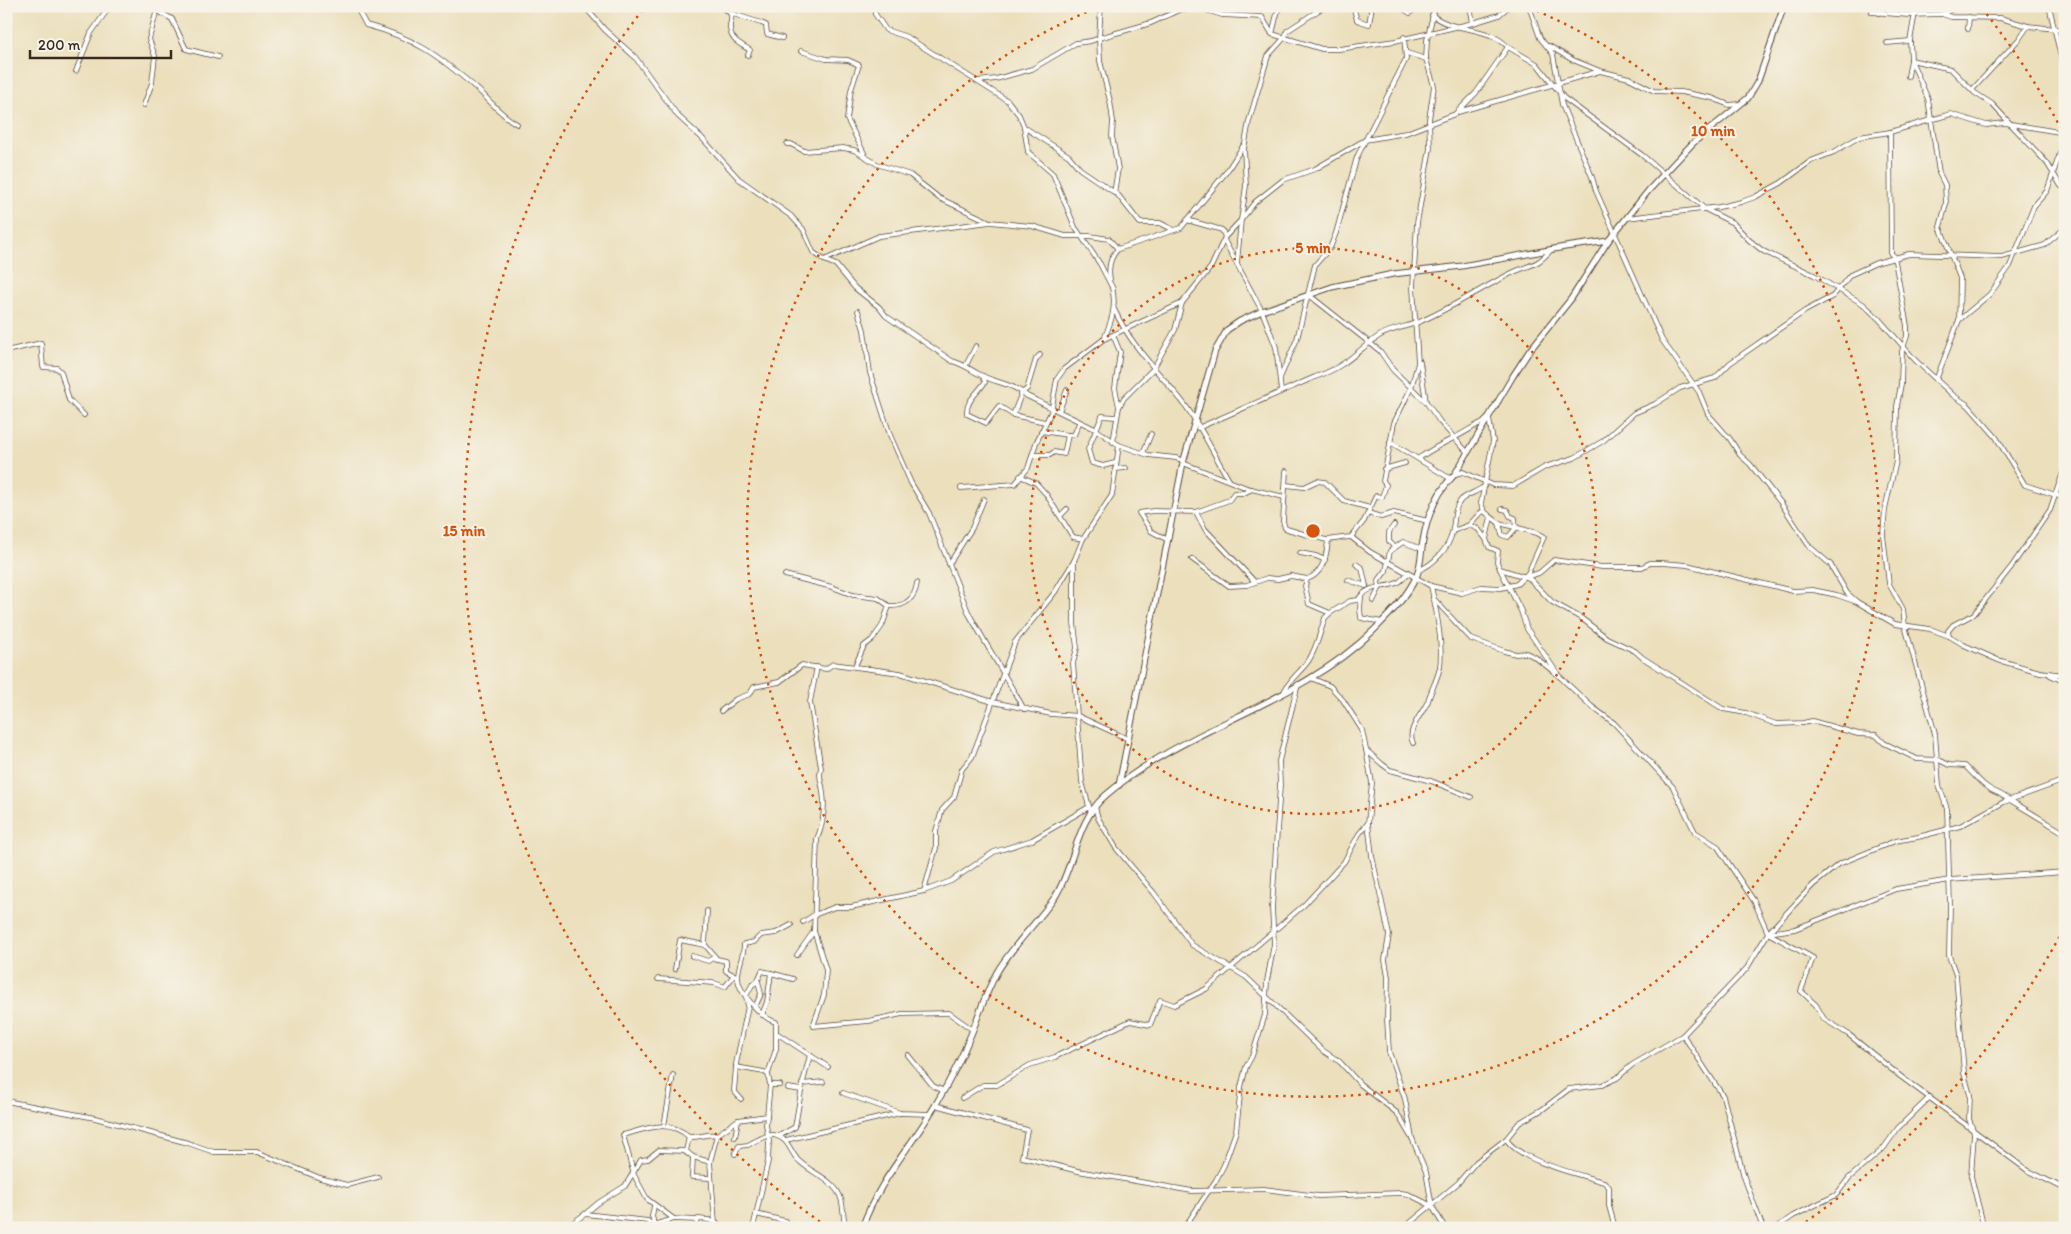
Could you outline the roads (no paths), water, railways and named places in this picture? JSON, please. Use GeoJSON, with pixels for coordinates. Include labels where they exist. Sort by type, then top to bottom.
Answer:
{"type":"FeatureCollection","features":[{"type":"Feature","properties":{"kind":"street"},"geometry":{"type":"LineString","coordinates":[[76,71],[91,33],[110,6]]}},
{"type":"Feature","properties":{"kind":"street"},"geometry":{"type":"LineString","coordinates":[[356,6],[366,25],[420,44],[475,88],[506,118],[517,124]]}},
{"type":"Feature","properties":{"kind":"street"},"geometry":{"type":"LineString","coordinates":[[584,6],[605,30],[635,57],[678,116],[702,138],[739,179],[791,216],[803,230],[813,252],[824,260],[836,265],[855,288],[879,307],[886,316],[952,361],[966,366],[982,376],[1019,388],[1079,423],[1095,429],[1119,445],[1143,453],[1183,462],[1252,489],[1284,497]]}},
{"type":"Feature","properties":{"kind":"street"},"geometry":{"type":"LineString","coordinates":[[721,6],[730,13],[766,25],[767,34],[782,38]]}},
{"type":"Feature","properties":{"kind":"street"},"geometry":{"type":"LineString","coordinates":[[874,6],[875,14],[886,30],[907,37],[935,57],[978,81],[1008,101],[1019,115],[1024,127],[1028,152],[1053,174],[1064,204],[1081,236],[1100,264],[1113,290]]}},
{"type":"Feature","properties":{"kind":"street"},"geometry":{"type":"LineString","coordinates":[[1102,6],[1099,38],[1100,61],[1113,120],[1112,136],[1118,169],[1114,192]]}},
{"type":"Feature","properties":{"kind":"street"},"geometry":{"type":"LineString","coordinates":[[1272,34],[1279,6]]}},
{"type":"Feature","properties":{"kind":"street"},"geometry":{"type":"LineString","coordinates":[[1237,263],[1246,186],[1245,141],[1264,66],[1271,51],[1285,37],[1287,32],[1323,6]]}},
{"type":"Feature","properties":{"kind":"street"},"geometry":{"type":"LineString","coordinates":[[1353,6],[1357,20],[1369,24],[1372,6]]}},
{"type":"Feature","properties":{"kind":"street"},"geometry":{"type":"LineString","coordinates":[[1399,6],[1410,13],[1417,6]]}},
{"type":"Feature","properties":{"kind":"street"},"geometry":{"type":"LineString","coordinates":[[1421,6],[1434,10],[1442,22],[1481,31],[1504,42],[1508,47],[1537,64],[1556,83]]}},
{"type":"Feature","properties":{"kind":"street"},"geometry":{"type":"LineString","coordinates":[[1470,6],[1474,23]]}},
{"type":"Feature","properties":{"kind":"street"},"geometry":{"type":"LineString","coordinates":[[978,81],[996,79],[1032,69],[1076,43],[1091,42],[1151,23],[1180,8],[1203,9],[1222,15],[1262,17],[1272,34],[1309,46],[1335,50],[1395,41],[1404,37],[1428,34],[1455,26],[1474,23],[1499,15],[1508,6]]}},
{"type":"Feature","properties":{"kind":"street"},"geometry":{"type":"LineString","coordinates":[[1529,6],[1540,38],[1553,54],[1556,83],[1564,98],[1615,134],[1704,209],[1733,223],[1749,240],[1763,251],[1839,289],[1863,304],[1936,380],[1968,405],[1996,436],[2025,485],[2065,498]]}},
{"type":"Feature","properties":{"kind":"street"},"geometry":{"type":"LineString","coordinates":[[803,922],[814,915],[835,907],[851,907],[924,891],[951,882],[994,852],[1032,840],[1092,809],[1119,785],[1176,748],[1337,663],[1382,622],[1416,577],[1428,521],[1436,500],[1453,477],[1489,419],[1515,372],[1571,299],[1608,241],[1664,174],[1693,143],[1748,98],[1758,81],[1784,6]]}},
{"type":"Feature","properties":{"kind":"street"},"geometry":{"type":"LineString","coordinates":[[1872,6],[1872,12],[1879,13],[1908,15],[1915,13],[1942,14],[1951,17],[2000,18],[2028,26],[2054,27],[2065,30]]}},
{"type":"Feature","properties":{"kind":"street"},"geometry":{"type":"LineString","coordinates":[[1879,13],[1882,6]]}},
{"type":"Feature","properties":{"kind":"street"},"geometry":{"type":"LineString","coordinates":[[1942,14],[1952,7],[1959,6]]}},
{"type":"Feature","properties":{"kind":"street"},"geometry":{"type":"LineString","coordinates":[[2049,6],[2065,74]]}},
{"type":"Feature","properties":{"kind":"street"},"geometry":{"type":"LineString","coordinates":[[144,105],[152,83],[155,56],[150,39],[151,28],[158,9],[172,19],[186,49],[218,57]]}},
{"type":"Feature","properties":{"kind":"street"},"geometry":{"type":"LineString","coordinates":[[1426,402],[1416,323],[1414,272],[1418,215],[1430,148],[1428,125],[1434,86],[1426,59],[1428,34],[1434,10]]}},
{"type":"Feature","properties":{"kind":"street"},"geometry":{"type":"LineString","coordinates":[[730,13],[732,17],[730,31],[738,44],[750,50],[748,55]]}},
{"type":"Feature","properties":{"kind":"street"},"geometry":{"type":"LineString","coordinates":[[1908,76],[1911,60],[1910,41],[1915,13]]}},
{"type":"Feature","properties":{"kind":"street"},"geometry":{"type":"LineString","coordinates":[[1968,29],[1969,17]]}},
{"type":"Feature","properties":{"kind":"street"},"geometry":{"type":"LineString","coordinates":[[1972,90],[2019,39],[2028,26]]}},
{"type":"Feature","properties":{"kind":"street"},"geometry":{"type":"LineString","coordinates":[[1280,378],[1297,339],[1315,265],[1330,248],[1357,157],[1407,53],[1404,37]]}},
{"type":"Feature","properties":{"kind":"street"},"geometry":{"type":"LineString","coordinates":[[1887,43],[1910,41]]}},
{"type":"Feature","properties":{"kind":"street"},"geometry":{"type":"LineString","coordinates":[[1547,45],[1573,60],[1600,71],[1629,78],[1654,91],[1680,92],[1712,98],[1729,105],[1740,104]]}},
{"type":"Feature","properties":{"kind":"street"},"geometry":{"type":"LineString","coordinates":[[1457,112],[1476,93],[1508,47]]}},
{"type":"Feature","properties":{"kind":"street"},"geometry":{"type":"LineString","coordinates":[[801,50],[826,59],[848,60],[860,66],[851,90],[847,118],[866,155]]}},
{"type":"Feature","properties":{"kind":"street"},"geometry":{"type":"LineString","coordinates":[[1407,53],[1426,59]]}},
{"type":"Feature","properties":{"kind":"street"},"geometry":{"type":"LineString","coordinates":[[1911,60],[1933,63],[1951,69],[1972,90],[1992,104],[2047,164],[2061,186]]}},
{"type":"Feature","properties":{"kind":"street"},"geometry":{"type":"LineString","coordinates":[[1911,60],[1928,99],[1939,173],[1944,185],[1946,204],[1940,227],[1960,278],[1959,320],[1936,380]]}},
{"type":"Feature","properties":{"kind":"street"},"geometry":{"type":"LineString","coordinates":[[1113,442],[1119,406],[1124,398],[1153,369],[1175,330],[1182,304],[1211,267],[1225,238],[1255,202],[1283,180],[1315,169],[1365,140],[1406,133],[1457,112],[1600,71]]}},
{"type":"Feature","properties":{"kind":"street"},"geometry":{"type":"LineString","coordinates":[[1560,92],[1562,105],[1662,340],[1699,392],[1713,421],[1782,502],[1809,546],[1830,564],[1847,593],[1857,602],[1885,620],[1905,626],[1930,629],[1949,636],[1998,660],[2048,674],[2065,682]]}},
{"type":"Feature","properties":{"kind":"street"},"geometry":{"type":"LineString","coordinates":[[1627,218],[1730,205],[1754,197],[1781,183],[1811,161],[1834,152],[1859,137],[1890,132],[1951,114],[1986,125],[2008,123],[2065,133]]}},
{"type":"Feature","properties":{"kind":"street"},"geometry":{"type":"LineString","coordinates":[[1024,127],[1069,156],[1080,169],[1114,192],[1127,205],[1140,223],[1160,223],[1174,230]]}},
{"type":"Feature","properties":{"kind":"street"},"geometry":{"type":"LineString","coordinates":[[1890,132],[1891,254],[1894,256],[1907,326],[1897,406],[1896,461],[1890,482],[1883,535],[1889,584],[1903,609],[1905,626],[1935,734],[1939,760],[1939,784],[1947,809],[1950,880],[1948,956],[1956,975],[1964,1073],[1970,1095],[1969,1119],[1974,1133],[1972,1176],[1984,1228]]}},
{"type":"Feature","properties":{"kind":"street"},"geometry":{"type":"LineString","coordinates":[[1959,320],[1990,294],[2010,266],[2034,206],[2047,191],[2065,139]]}},
{"type":"Feature","properties":{"kind":"street"},"geometry":{"type":"LineString","coordinates":[[1104,339],[1111,324],[1114,309],[1113,290],[1109,276],[1112,255],[1118,249],[1181,228],[1227,171],[1245,141]]}},
{"type":"Feature","properties":{"kind":"street"},"geometry":{"type":"LineString","coordinates":[[787,144],[791,144],[804,151],[843,148],[866,155],[878,164],[910,175],[939,198],[990,222]]}},
{"type":"Feature","properties":{"kind":"street"},"geometry":{"type":"LineString","coordinates":[[1187,220],[1222,230],[1262,311],[1276,347],[1281,391]]}},
{"type":"Feature","properties":{"kind":"street"},"geometry":{"type":"LineString","coordinates":[[824,260],[879,236],[990,222],[1032,226],[1065,236],[1109,239],[1118,249]]}},
{"type":"Feature","properties":{"kind":"street"},"geometry":{"type":"LineString","coordinates":[[1453,477],[1462,472],[1483,482],[1504,487],[1513,486],[1545,467],[1574,458],[1603,441],[1634,413],[1660,401],[1680,388],[1692,383],[1716,378],[1730,363],[1805,311],[1824,303],[1850,275],[1859,270],[1894,256],[1910,254],[2002,257],[2045,244],[2065,228]]}},
{"type":"Feature","properties":{"kind":"street"},"geometry":{"type":"LineString","coordinates":[[1119,785],[1183,462],[1221,339],[1227,330],[1240,321],[1262,311],[1332,287],[1608,241]]}},
{"type":"Feature","properties":{"kind":"street"},"geometry":{"type":"LineString","coordinates":[[1198,428],[1281,391],[1333,371],[1380,335],[1416,323],[1453,306],[1462,299],[1514,272],[1531,267],[1552,249]]}},
{"type":"Feature","properties":{"kind":"street"},"geometry":{"type":"LineString","coordinates":[[1308,295],[1370,344],[1426,402],[1440,422],[1468,453]]}},
{"type":"Feature","properties":{"kind":"street"},"geometry":{"type":"LineString","coordinates":[[961,488],[1015,484],[1028,468],[1041,431],[1052,408],[1057,379],[1064,369],[1104,339],[1182,304]]}},
{"type":"Feature","properties":{"kind":"street"},"geometry":{"type":"LineString","coordinates":[[1114,309],[1123,329],[1153,369],[1183,402],[1229,480]]}},
{"type":"Feature","properties":{"kind":"street"},"geometry":{"type":"LineString","coordinates":[[858,312],[866,337],[870,372],[890,435],[911,483],[929,513],[969,614],[1024,709]]}},
{"type":"Feature","properties":{"kind":"street"},"geometry":{"type":"LineString","coordinates":[[1113,335],[1120,352],[1115,388],[1119,406]]}},
{"type":"Feature","properties":{"kind":"street"},"geometry":{"type":"LineString","coordinates":[[6,351],[41,344],[43,367],[57,368],[61,372],[69,400],[84,415]]}},
{"type":"Feature","properties":{"kind":"street"},"geometry":{"type":"LineString","coordinates":[[966,366],[976,346]]}},
{"type":"Feature","properties":{"kind":"street"},"geometry":{"type":"LineString","coordinates":[[1286,471],[1283,521],[1285,528],[1328,540],[1351,537],[1369,511],[1376,496],[1382,497],[1386,485],[1383,481],[1384,469],[1396,417],[1411,388],[1416,373],[1419,353]]}},
{"type":"Feature","properties":{"kind":"street"},"geometry":{"type":"LineString","coordinates":[[1013,415],[1023,392],[1027,389],[1036,359],[1040,355]]}},
{"type":"Feature","properties":{"kind":"street"},"geometry":{"type":"LineString","coordinates":[[982,376],[985,382],[968,403],[967,414],[986,423],[999,406],[1013,415],[1045,422]]}},
{"type":"Feature","properties":{"kind":"street"},"geometry":{"type":"LineString","coordinates":[[1058,411],[1067,390]]}},
{"type":"Feature","properties":{"kind":"street"},"geometry":{"type":"LineString","coordinates":[[1115,463],[1103,466],[1092,463],[1088,449],[1102,416],[1116,417]]}},
{"type":"Feature","properties":{"kind":"street"},"geometry":{"type":"LineString","coordinates":[[1419,458],[1443,442],[1455,438],[1473,426],[1489,419]]}},
{"type":"Feature","properties":{"kind":"street"},"geometry":{"type":"LineString","coordinates":[[1489,419],[1493,441],[1482,488],[1481,503],[1484,511],[1499,524],[1537,532],[1544,537],[1524,577]]}},
{"type":"Feature","properties":{"kind":"street"},"geometry":{"type":"LineString","coordinates":[[1041,431],[1074,435],[1079,423]]}},
{"type":"Feature","properties":{"kind":"street"},"geometry":{"type":"LineString","coordinates":[[1143,453],[1151,434]]}},
{"type":"Feature","properties":{"kind":"street"},"geometry":{"type":"LineString","coordinates":[[1032,455],[1050,455],[1054,452],[1064,454],[1068,435]]}},
{"type":"Feature","properties":{"kind":"street"},"geometry":{"type":"LineString","coordinates":[[1390,442],[1453,477]]}},
{"type":"Feature","properties":{"kind":"street"},"geometry":{"type":"LineString","coordinates":[[924,891],[936,848],[936,831],[942,810],[954,797],[962,769],[972,757],[1015,642],[1055,592],[1074,561],[1083,539],[1112,495],[1114,469],[1119,445]]}},
{"type":"Feature","properties":{"kind":"street"},"geometry":{"type":"LineString","coordinates":[[1384,469],[1405,464]]}},
{"type":"Feature","properties":{"kind":"street"},"geometry":{"type":"LineString","coordinates":[[1114,469],[1126,468]]}},
{"type":"Feature","properties":{"kind":"street"},"geometry":{"type":"LineString","coordinates":[[1949,636],[1950,628],[1974,614],[2012,566],[2050,510],[2065,468]]}},
{"type":"Feature","properties":{"kind":"street"},"geometry":{"type":"LineString","coordinates":[[1020,476],[1036,483],[1055,505],[1073,537],[1083,539]]}},
{"type":"Feature","properties":{"kind":"street"},"geometry":{"type":"LineString","coordinates":[[1286,485],[1304,487],[1317,481],[1325,482],[1344,501],[1381,517],[1394,513],[1428,521]]}},
{"type":"Feature","properties":{"kind":"street"},"geometry":{"type":"LineString","coordinates":[[1419,570],[1432,564],[1448,542],[1453,532],[1456,508],[1461,500],[1482,488]]}},
{"type":"Feature","properties":{"kind":"street"},"geometry":{"type":"LineString","coordinates":[[1168,540],[1151,530],[1139,512],[1174,510],[1196,512],[1229,500],[1234,493],[1244,493],[1252,489]]}},
{"type":"Feature","properties":{"kind":"street"},"geometry":{"type":"LineString","coordinates":[[949,564],[972,528],[984,498]]}},
{"type":"Feature","properties":{"kind":"street"},"geometry":{"type":"LineString","coordinates":[[1060,516],[1066,509]]}},
{"type":"Feature","properties":{"kind":"street"},"geometry":{"type":"LineString","coordinates":[[1499,524],[1504,538],[1508,537],[1516,528],[1515,518],[1510,516],[1507,510],[1502,509]]}},
{"type":"Feature","properties":{"kind":"street"},"geometry":{"type":"LineString","coordinates":[[1453,532],[1469,525],[1484,511]]}},
{"type":"Feature","properties":{"kind":"street"},"geometry":{"type":"LineString","coordinates":[[1196,512],[1205,528],[1254,581]]}},
{"type":"Feature","properties":{"kind":"street"},"geometry":{"type":"LineString","coordinates":[[1486,539],[1491,518]]}},
{"type":"Feature","properties":{"kind":"street"},"geometry":{"type":"LineString","coordinates":[[1394,525],[1389,532],[1389,541],[1394,547]]}},
{"type":"Feature","properties":{"kind":"street"},"geometry":{"type":"LineString","coordinates":[[1469,525],[1478,529],[1486,539],[1489,547],[1498,551],[1497,562],[1510,587],[1526,629],[1558,675]]}},
{"type":"Feature","properties":{"kind":"street"},"geometry":{"type":"LineString","coordinates":[[1351,537],[1355,543],[1431,586],[1462,593],[1482,587],[1510,587],[1524,577],[1540,574],[1554,560],[1602,567],[1676,564],[1793,591],[1813,590],[1837,595],[1857,602]]}},
{"type":"Feature","properties":{"kind":"street"},"geometry":{"type":"LineString","coordinates":[[1192,559],[1229,586],[1247,585],[1254,581],[1291,576],[1307,578],[1316,574],[1325,560],[1328,540]]}},
{"type":"Feature","properties":{"kind":"street"},"geometry":{"type":"LineString","coordinates":[[1373,601],[1376,596],[1379,579],[1386,572],[1390,551],[1394,547],[1407,542],[1412,547],[1422,549]]}},
{"type":"Feature","properties":{"kind":"street"},"geometry":{"type":"LineString","coordinates":[[1300,553],[1325,560]]}},
{"type":"Feature","properties":{"kind":"street"},"geometry":{"type":"LineString","coordinates":[[1074,561],[1074,623],[1078,648],[1073,663],[1082,782],[1092,809],[1116,848],[1154,893],[1192,945],[1246,977],[1322,1050],[1340,1062],[1360,1084],[1396,1113],[1412,1138],[1426,1172],[1432,1206],[1445,1228]]}},
{"type":"Feature","properties":{"kind":"street"},"geometry":{"type":"LineString","coordinates":[[1356,564],[1362,568],[1366,586],[1369,590]]}},
{"type":"Feature","properties":{"kind":"street"},"geometry":{"type":"LineString","coordinates":[[1500,569],[1529,578],[1543,594],[1560,607],[1581,618],[1608,638],[1626,644],[1723,709],[1746,713],[1776,724],[1812,721],[1858,734],[1876,735],[1884,743],[1917,759],[1939,760],[1949,765],[1965,766],[1974,778],[2061,831],[2065,836]]}},
{"type":"Feature","properties":{"kind":"street"},"geometry":{"type":"LineString","coordinates":[[1284,692],[1289,682],[1298,675],[1309,660],[1325,618],[1330,613],[1350,601],[1358,600],[1362,595],[1377,586],[1396,583],[1408,572]]}},
{"type":"Feature","properties":{"kind":"street"},"geometry":{"type":"LineString","coordinates":[[785,574],[832,586],[853,595],[878,598],[889,606],[905,603],[913,597],[917,582]]}},
{"type":"Feature","properties":{"kind":"street"},"geometry":{"type":"LineString","coordinates":[[1307,578],[1306,601],[1330,613]]}},
{"type":"Feature","properties":{"kind":"street"},"geometry":{"type":"LineString","coordinates":[[1348,580],[1352,580],[1355,584],[1366,586]]}},
{"type":"Feature","properties":{"kind":"street"},"geometry":{"type":"LineString","coordinates":[[1413,743],[1411,739],[1412,728],[1421,717],[1440,669],[1440,649],[1431,586]]}},
{"type":"Feature","properties":{"kind":"street"},"geometry":{"type":"LineString","coordinates":[[1362,595],[1361,618],[1382,622]]}},
{"type":"Feature","properties":{"kind":"street"},"geometry":{"type":"LineString","coordinates":[[1433,598],[1471,639],[1504,651],[1516,654],[1526,653],[1535,657],[1558,675],[1591,706],[1614,723],[1673,787],[1696,832],[1718,846],[1754,901],[1768,933],[1813,958],[1801,991],[1816,1004],[1824,1019],[1848,1034],[2027,1170],[2065,1189]]}},
{"type":"Feature","properties":{"kind":"street"},"geometry":{"type":"LineString","coordinates":[[854,666],[864,646],[872,640],[882,626],[889,606]]}},
{"type":"Feature","properties":{"kind":"street"},"geometry":{"type":"LineString","coordinates":[[721,711],[736,699],[750,694],[754,687],[779,682],[802,666],[817,666],[826,669],[833,664],[900,673],[994,702],[1051,714],[1078,716],[1128,739]]}},
{"type":"Feature","properties":{"kind":"street"},"geometry":{"type":"LineString","coordinates":[[817,666],[810,702],[814,739],[821,768],[819,775],[823,791],[823,808],[820,822],[822,828],[817,839],[814,930],[826,970],[824,995],[814,1026],[869,1021],[902,1014],[948,1012],[973,1030]]}},
{"type":"Feature","properties":{"kind":"street"},"geometry":{"type":"LineString","coordinates":[[2048,674],[2065,675]]}},
{"type":"Feature","properties":{"kind":"street"},"geometry":{"type":"LineString","coordinates":[[1309,678],[1330,686],[1343,700],[1362,730],[1372,783],[1368,823],[1372,856],[1389,935],[1385,960],[1388,977],[1386,1019],[1389,1052],[1405,1099],[1412,1138]]}},
{"type":"Feature","properties":{"kind":"street"},"geometry":{"type":"LineString","coordinates":[[1184,1228],[1224,1165],[1236,1131],[1241,1088],[1265,1016],[1274,932],[1272,908],[1280,785],[1279,761],[1298,684]]}},
{"type":"Feature","properties":{"kind":"street"},"geometry":{"type":"LineString","coordinates":[[1366,750],[1390,770],[1431,781],[1471,797]]}},
{"type":"Feature","properties":{"kind":"street"},"geometry":{"type":"LineString","coordinates":[[1404,1228],[1432,1206],[1476,1162],[1506,1139],[1519,1122],[1543,1109],[1569,1089],[1602,1085],[1617,1078],[1632,1065],[1659,1051],[1683,1035],[1748,968],[1768,933],[1813,885],[1839,864],[1895,841],[1960,826],[2004,802],[2065,780]]}},
{"type":"Feature","properties":{"kind":"street"},"geometry":{"type":"LineString","coordinates":[[862,1228],[875,1196],[944,1091],[973,1030],[982,1001],[998,971],[1059,889],[1073,849],[1092,809]]}},
{"type":"Feature","properties":{"kind":"street"},"geometry":{"type":"LineString","coordinates":[[962,1098],[983,1084],[997,1085],[1030,1065],[1055,1057],[1130,1021],[1150,1026],[1160,1000],[1174,1005],[1186,1001],[1206,989],[1304,905],[1344,862],[1358,834],[1368,823]]}},
{"type":"Feature","properties":{"kind":"street"},"geometry":{"type":"LineString","coordinates":[[1768,933],[1795,928],[1896,889],[1950,880],[2065,872]]}},
{"type":"Feature","properties":{"kind":"street"},"geometry":{"type":"LineString","coordinates":[[705,945],[707,911]]}},
{"type":"Feature","properties":{"kind":"street"},"geometry":{"type":"LineString","coordinates":[[658,979],[714,983],[725,987],[736,976],[744,944],[754,942],[761,935],[776,933],[791,925]]}},
{"type":"Feature","properties":{"kind":"street"},"geometry":{"type":"LineString","coordinates":[[797,955],[814,930]]}},
{"type":"Feature","properties":{"kind":"street"},"geometry":{"type":"LineString","coordinates":[[676,969],[680,940],[705,945],[717,959]]}},
{"type":"Feature","properties":{"kind":"street"},"geometry":{"type":"LineString","coordinates":[[692,956],[708,961],[713,958],[726,961],[726,971],[736,976],[746,996],[755,1007],[762,1015],[776,1022],[776,1049],[768,1074],[770,1085],[766,1116],[768,1161],[754,1228]]}},
{"type":"Feature","properties":{"kind":"street"},"geometry":{"type":"LineString","coordinates":[[741,1099],[734,1091],[740,1034],[748,1006],[746,996],[752,985],[758,981],[762,971],[793,979]]}},
{"type":"Feature","properties":{"kind":"street"},"geometry":{"type":"LineString","coordinates":[[762,1015],[767,1002],[771,973]]}},
{"type":"Feature","properties":{"kind":"street"},"geometry":{"type":"LineString","coordinates":[[755,1007],[761,994],[758,981]]}},
{"type":"Feature","properties":{"kind":"street"},"geometry":{"type":"LineString","coordinates":[[777,1033],[828,1067]]}},
{"type":"Feature","properties":{"kind":"street"},"geometry":{"type":"LineString","coordinates":[[1683,1035],[1723,1096],[1744,1177],[1763,1228]]}},
{"type":"Feature","properties":{"kind":"street"},"geometry":{"type":"LineString","coordinates":[[778,1136],[795,1127],[802,1084],[810,1055]]}},
{"type":"Feature","properties":{"kind":"street"},"geometry":{"type":"LineString","coordinates":[[908,1055],[933,1086],[944,1091]]}},
{"type":"Feature","properties":{"kind":"street"},"geometry":{"type":"LineString","coordinates":[[736,1067],[756,1069],[768,1074]]}},
{"type":"Feature","properties":{"kind":"street"},"geometry":{"type":"LineString","coordinates":[[664,1126],[672,1075]]}},
{"type":"Feature","properties":{"kind":"street"},"geometry":{"type":"LineString","coordinates":[[802,1084],[823,1082]]}},
{"type":"Feature","properties":{"kind":"street"},"geometry":{"type":"LineString","coordinates":[[770,1085],[780,1085]]}},
{"type":"Feature","properties":{"kind":"street"},"geometry":{"type":"LineString","coordinates":[[788,1088],[801,1090]]}},
{"type":"Feature","properties":{"kind":"street"},"geometry":{"type":"LineString","coordinates":[[843,1092],[900,1113]]}},
{"type":"Feature","properties":{"kind":"street"},"geometry":{"type":"LineString","coordinates":[[1776,1228],[1794,1216],[1836,1195],[1848,1178],[1883,1149],[1898,1128],[1930,1097]]}},
{"type":"Feature","properties":{"kind":"street"},"geometry":{"type":"LineString","coordinates":[[6,1101],[95,1118],[188,1143],[214,1152],[257,1152],[320,1178],[347,1185],[378,1177]]}},
{"type":"Feature","properties":{"kind":"street"},"geometry":{"type":"LineString","coordinates":[[935,1105],[1027,1130],[1022,1157],[1080,1172],[1192,1191],[1264,1189],[1318,1196],[1401,1193],[1408,1194],[1432,1206]]}},
{"type":"Feature","properties":{"kind":"street"},"geometry":{"type":"LineString","coordinates":[[786,1140],[900,1113],[930,1114]]}},
{"type":"Feature","properties":{"kind":"street"},"geometry":{"type":"LineString","coordinates":[[715,1223],[710,1162],[717,1135],[738,1120],[766,1116]]}},
{"type":"Feature","properties":{"kind":"street"},"geometry":{"type":"LineString","coordinates":[[735,1137],[738,1120]]}},
{"type":"Feature","properties":{"kind":"street"},"geometry":{"type":"LineString","coordinates":[[674,1219],[647,1199],[632,1172],[623,1135],[652,1126],[664,1126],[682,1130],[689,1137],[698,1138],[710,1133],[717,1135]]}},
{"type":"Feature","properties":{"kind":"street"},"geometry":{"type":"LineString","coordinates":[[735,1154],[738,1146],[768,1137],[769,1135],[778,1136],[786,1140],[796,1158],[837,1190],[841,1198],[845,1227],[837,1228]]}},
{"type":"Feature","properties":{"kind":"street"},"geometry":{"type":"LineString","coordinates":[[686,1151],[689,1137]]}},
{"type":"Feature","properties":{"kind":"street"},"geometry":{"type":"LineString","coordinates":[[1506,1139],[1510,1145],[1537,1160],[1604,1182],[1609,1188],[1609,1206],[1614,1228]]}},
{"type":"Feature","properties":{"kind":"street"},"geometry":{"type":"LineString","coordinates":[[571,1224],[598,1203],[625,1186],[641,1160],[648,1160],[659,1150],[686,1151],[693,1157],[710,1162]]}},
{"type":"Feature","properties":{"kind":"street"},"geometry":{"type":"LineString","coordinates":[[693,1157],[692,1177],[710,1178]]}},
{"type":"Feature","properties":{"kind":"street"},"geometry":{"type":"LineString","coordinates":[[654,1206],[652,1216],[654,1226]]}},
{"type":"Feature","properties":{"kind":"street"},"geometry":{"type":"LineString","coordinates":[[585,1214],[648,1221],[654,1226]]}},
{"type":"Feature","properties":{"kind":"street"},"geometry":{"type":"LineString","coordinates":[[756,1214],[785,1221],[783,1228]]}},
{"type":"Feature","properties":{"kind":"street"},"geometry":{"type":"LineString","coordinates":[[644,1228],[674,1219],[715,1223],[724,1228]]}},
{"type":"Feature","properties":{"kind":"street"},"geometry":{"type":"LineString","coordinates":[[696,1228],[698,1220]]}}]}
